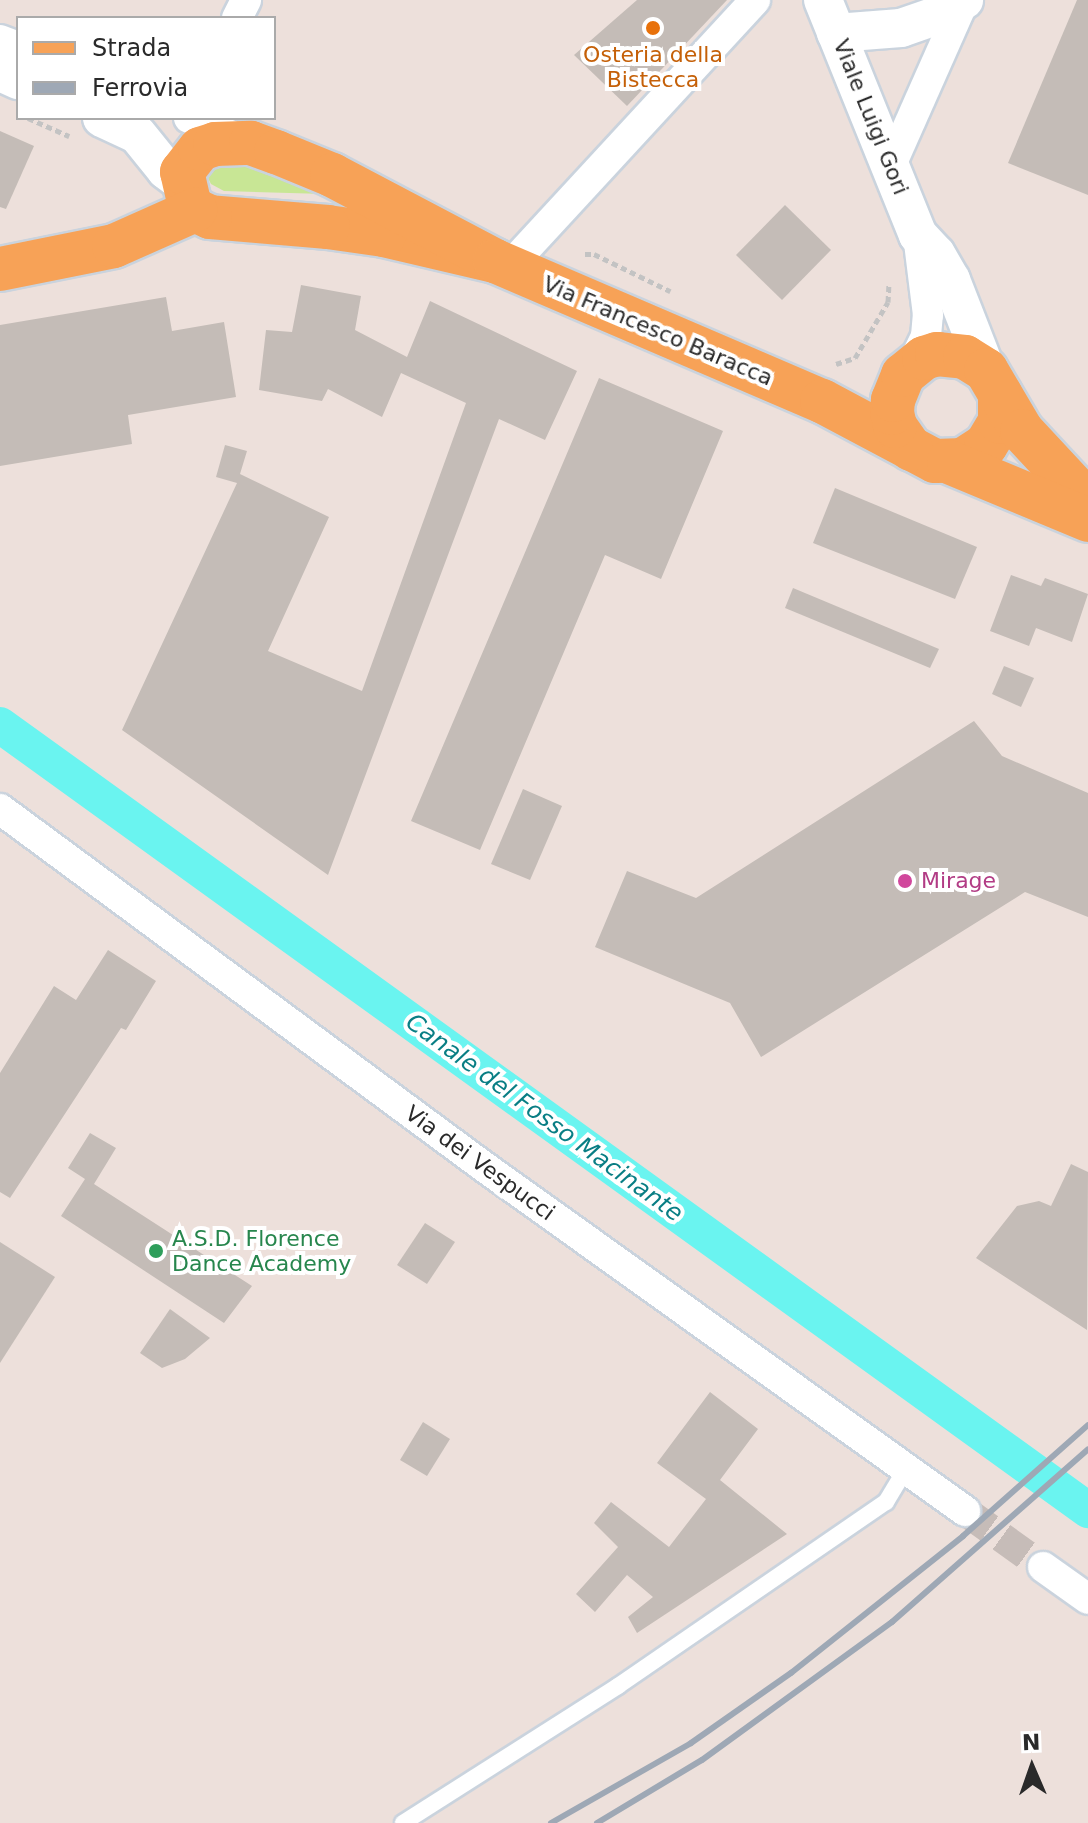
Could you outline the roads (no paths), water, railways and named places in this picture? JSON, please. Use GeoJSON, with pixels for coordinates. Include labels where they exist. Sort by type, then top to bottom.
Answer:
{"type":"FeatureCollection","features":[{"type":"Feature","properties":{"kind":"main road","name":"Via Francesco Baracca"},"geometry":{"type":"LineString","coordinates":[[502,264],[332,175],[251,143],[230,142],[200,149],[186,164],[188,196],[227,221],[328,227],[384,235],[502,264],[826,383],[930,456],[1088,520]]}},
{"type":"Feature","properties":{"kind":"main road"},"geometry":{"type":"LineString","coordinates":[[0,269],[114,246],[188,196]]}},
{"type":"Feature","properties":{"kind":"main road"},"geometry":{"type":"LineString","coordinates":[[826,383],[860,393],[908,370],[924,358],[950,353],[993,382],[1031,442],[1088,502]]}},
{"type":"Feature","properties":{"kind":"main road"},"geometry":{"type":"LineString","coordinates":[[908,370],[893,400],[895,426],[930,456],[976,454],[995,435],[1002,408],[993,382]]}},
{"type":"Feature","properties":{"kind":"street"},"geometry":{"type":"LineString","coordinates":[[502,264],[755,0]]}},
{"type":"Feature","properties":{"kind":"street"},"geometry":{"type":"LineString","coordinates":[[830,17],[901,28],[944,13],[964,0]]}},
{"type":"Feature","properties":{"kind":"street"},"geometry":{"type":"LineString","coordinates":[[891,165],[964,0]]}},
{"type":"Feature","properties":{"kind":"street","name":"Viale Luigi Gori"},"geometry":{"type":"LineString","coordinates":[[830,17],[918,235],[928,315],[926,336],[908,370]]}},
{"type":"Feature","properties":{"kind":"street","name":"Via Francesco Baracca"},"geometry":{"type":"LineString","coordinates":[[106,120],[137,134],[188,196]]}},
{"type":"Feature","properties":{"kind":"street","name":"Via Francesco Baracca"},"geometry":{"type":"LineString","coordinates":[[193,120],[218,133],[251,143]]}},
{"type":"Feature","properties":{"kind":"street","name":"Viale Luigi Gori"},"geometry":{"type":"LineString","coordinates":[[918,235],[936,254],[951,280],[993,382]]}},
{"type":"Feature","properties":{"kind":"street","name":"Via dei Vespucci"},"geometry":{"type":"LineString","coordinates":[[0,809],[483,1166],[965,1511]]}},
{"type":"Feature","properties":{"kind":"street"},"geometry":{"type":"LineString","coordinates":[[1043,1567],[1088,1599]]}},
{"type":"Feature","properties":{"kind":"lane"},"geometry":{"type":"LineString","coordinates":[[403,1823],[618,1686],[886,1502],[906,1469]]}},
{"type":"Feature","properties":{"kind":"waterway","name":"Canale del Fosso Macinante"},"geometry":{"type":"LineString","coordinates":[[0,725],[1088,1510]]}},
{"type":"Feature","properties":{"kind":"tunnel"},"geometry":{"type":"LineString","coordinates":[[965,1511],[1043,1567]]}},
{"type":"Feature","properties":{"kind":"railway"},"geometry":{"type":"LineString","coordinates":[[551,1823],[691,1743],[791,1673],[963,1536],[1088,1425]]}},
{"type":"Feature","properties":{"kind":"railway"},"geometry":{"type":"LineString","coordinates":[[597,1823],[702,1760],[892,1622],[1088,1449]]}},
{"type":"Feature","properties":{"kind":"place","name":"Osteria della Bistecca"},"geometry":{"type":"Point","coordinates":[653,28]}},
{"type":"Feature","properties":{"kind":"place","name":"Mirage"},"geometry":{"type":"Point","coordinates":[905,881]}},
{"type":"Feature","properties":{"kind":"place","name":"A.S.D. Florence Dance Academy"},"geometry":{"type":"Point","coordinates":[156,1251]}}]}
